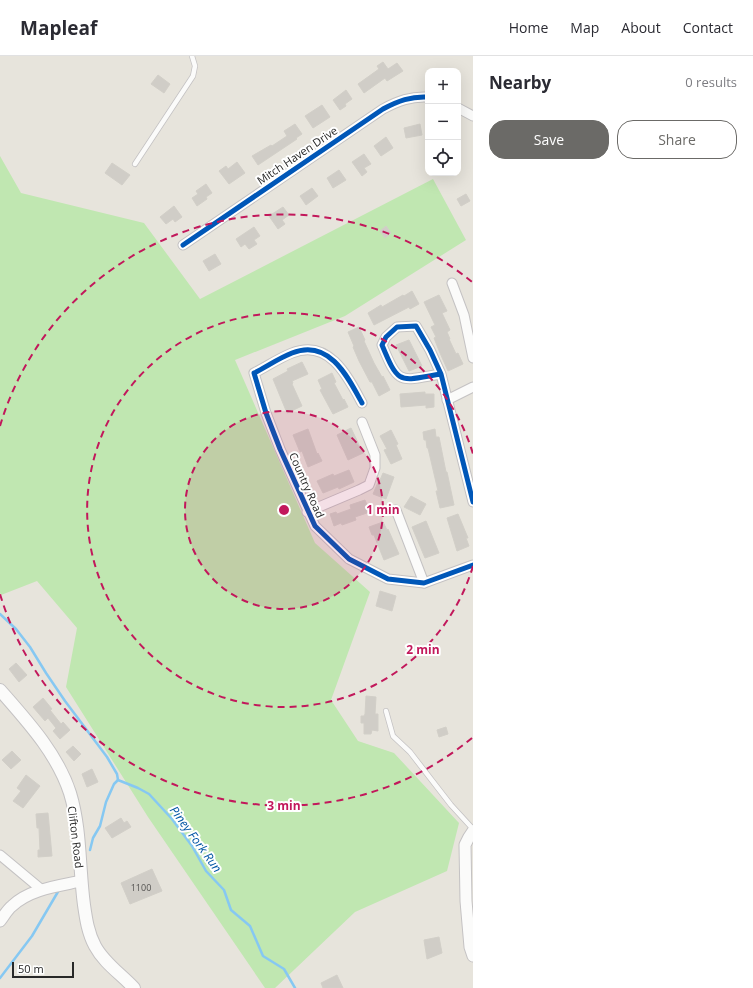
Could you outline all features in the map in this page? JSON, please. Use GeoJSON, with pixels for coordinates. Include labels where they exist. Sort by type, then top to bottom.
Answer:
{"type":"FeatureCollection","features":[{"type":"Feature","properties":{"kind":"main road","name":"Clifton Road"},"geometry":{"type":"LineString","coordinates":[[0,690],[50,752],[66,783],[75,816],[81,881],[88,926],[96,946],[111,966],[134,988]]}},
{"type":"Feature","properties":{"kind":"street","name":"Mitch Haven Drive"},"geometry":{"type":"LineString","coordinates":[[183,245],[383,109],[399,101],[418,96],[425,97]]}},
{"type":"Feature","properties":{"kind":"street"},"geometry":{"type":"LineString","coordinates":[[461,110],[473,116]]}},
{"type":"Feature","properties":{"kind":"street"},"geometry":{"type":"LineString","coordinates":[[452,283],[464,315],[473,358]]}},
{"type":"Feature","properties":{"kind":"street"},"geometry":{"type":"LineString","coordinates":[[441,374],[409,380],[399,378],[392,370],[382,345],[386,337],[397,326],[416,326],[430,350],[441,374],[473,502]]}},
{"type":"Feature","properties":{"kind":"street","name":"Country Road"},"geometry":{"type":"LineString","coordinates":[[362,403],[347,376],[337,362],[324,354],[311,350],[293,352],[254,373],[266,413],[307,512],[315,526],[349,559],[388,580],[424,582],[473,565]]}},
{"type":"Feature","properties":{"kind":"street"},"geometry":{"type":"LineString","coordinates":[[447,400],[473,387]]}},
{"type":"Feature","properties":{"kind":"street"},"geometry":{"type":"LineString","coordinates":[[307,512],[369,485],[375,468],[375,455],[362,422]]}},
{"type":"Feature","properties":{"kind":"street"},"geometry":{"type":"LineString","coordinates":[[396,510],[424,582]]}},
{"type":"Feature","properties":{"kind":"street"},"geometry":{"type":"LineString","coordinates":[[473,830],[465,845],[466,901],[470,947],[473,956]]}},
{"type":"Feature","properties":{"kind":"street"},"geometry":{"type":"LineString","coordinates":[[0,855],[42,890]]}},
{"type":"Feature","properties":{"kind":"street"},"geometry":{"type":"LineString","coordinates":[[0,921],[12,906],[27,896],[42,890],[81,881]]}},
{"type":"Feature","properties":{"kind":"lane"},"geometry":{"type":"LineString","coordinates":[[136,164],[194,76],[195,66],[192,56]]}},
{"type":"Feature","properties":{"kind":"lane"},"geometry":{"type":"LineString","coordinates":[[386,711],[393,736],[410,752],[451,805],[473,830]]}},
{"type":"Feature","properties":{"kind":"green space"},"geometry":{"type":"Polygon","coordinates":[[[0,156],[21,193],[144,223],[200,299],[433,179],[466,240],[345,316],[235,360],[315,543],[370,592],[331,700],[358,741],[394,753],[459,823],[447,871],[355,912],[275,988],[265,988],[148,817],[66,687],[77,628],[37,581],[1,595],[0,593],[0,156]]]}},
{"type":"Feature","properties":{"kind":"building"},"geometry":{"type":"Polygon","coordinates":[[[383,62],[388,69],[397,63],[403,71],[387,81],[385,78],[364,93],[358,84],[379,69],[377,66],[383,62]]]}},
{"type":"Feature","properties":{"kind":"building"},"geometry":{"type":"Polygon","coordinates":[[[158,75],[170,84],[164,93],[151,84],[158,75]]]}},
{"type":"Feature","properties":{"kind":"building"},"geometry":{"type":"Polygon","coordinates":[[[346,90],[352,99],[340,110],[333,100],[346,90]]]}},
{"type":"Feature","properties":{"kind":"building"},"geometry":{"type":"Polygon","coordinates":[[[322,105],[330,117],[313,128],[305,116],[322,105]]]}},
{"type":"Feature","properties":{"kind":"building"},"geometry":{"type":"Polygon","coordinates":[[[295,124],[302,134],[296,138],[297,139],[258,165],[252,156],[271,145],[272,146],[287,136],[284,131],[295,124]]]}},
{"type":"Feature","properties":{"kind":"building"},"geometry":{"type":"Polygon","coordinates":[[[420,124],[422,135],[406,138],[404,128],[420,124]]]}},
{"type":"Feature","properties":{"kind":"building"},"geometry":{"type":"Polygon","coordinates":[[[386,137],[393,148],[381,156],[374,146],[386,137]]]}},
{"type":"Feature","properties":{"kind":"building"},"geometry":{"type":"Polygon","coordinates":[[[364,154],[371,164],[364,168],[367,172],[362,176],[352,162],[364,154]]]}},
{"type":"Feature","properties":{"kind":"building"},"geometry":{"type":"Polygon","coordinates":[[[237,162],[245,173],[229,184],[219,171],[226,166],[228,169],[237,162]]]}},
{"type":"Feature","properties":{"kind":"building"},"geometry":{"type":"Polygon","coordinates":[[[112,163],[130,175],[122,185],[105,173],[112,163]]]}},
{"type":"Feature","properties":{"kind":"building"},"geometry":{"type":"Polygon","coordinates":[[[339,170],[346,180],[333,188],[327,178],[339,170]]]}},
{"type":"Feature","properties":{"kind":"building"},"geometry":{"type":"Polygon","coordinates":[[[206,184],[212,193],[206,197],[207,199],[197,206],[192,198],[198,194],[196,191],[206,184]]]}},
{"type":"Feature","properties":{"kind":"building"},"geometry":{"type":"Polygon","coordinates":[[[312,188],[318,196],[306,205],[300,196],[312,188]]]}},
{"type":"Feature","properties":{"kind":"building"},"geometry":{"type":"Polygon","coordinates":[[[466,194],[470,201],[461,206],[457,199],[466,194]]]}},
{"type":"Feature","properties":{"kind":"building"},"geometry":{"type":"Polygon","coordinates":[[[174,206],[182,217],[175,222],[173,219],[166,224],[160,217],[174,206]]]}},
{"type":"Feature","properties":{"kind":"building"},"geometry":{"type":"Polygon","coordinates":[[[283,207],[289,215],[282,220],[285,224],[278,229],[269,216],[283,207]]]}},
{"type":"Feature","properties":{"kind":"building"},"geometry":{"type":"Polygon","coordinates":[[[386,226],[391,233],[385,238],[380,231],[386,226]]]}},
{"type":"Feature","properties":{"kind":"building"},"geometry":{"type":"Polygon","coordinates":[[[254,227],[260,236],[254,240],[257,244],[249,249],[245,244],[241,247],[236,239],[254,227]]]}},
{"type":"Feature","properties":{"kind":"building"},"geometry":{"type":"Polygon","coordinates":[[[215,254],[221,264],[209,271],[203,261],[215,254]]]}},
{"type":"Feature","properties":{"kind":"building"},"geometry":{"type":"Polygon","coordinates":[[[412,291],[419,304],[410,309],[409,307],[374,325],[368,313],[381,305],[382,307],[412,291]]]}},
{"type":"Feature","properties":{"kind":"building"},"geometry":{"type":"Polygon","coordinates":[[[439,295],[447,311],[442,313],[450,330],[447,332],[449,339],[456,354],[458,353],[463,364],[448,371],[434,338],[436,337],[431,327],[435,325],[424,302],[439,295]]]}},
{"type":"Feature","properties":{"kind":"building"},"geometry":{"type":"Polygon","coordinates":[[[359,327],[374,363],[390,390],[379,396],[359,361],[348,332],[359,327]]]}},
{"type":"Feature","properties":{"kind":"building"},"geometry":{"type":"Polygon","coordinates":[[[409,340],[422,366],[409,371],[396,345],[409,340]]]}},
{"type":"Feature","properties":{"kind":"building"},"geometry":{"type":"Polygon","coordinates":[[[302,362],[308,374],[292,381],[292,384],[302,406],[287,413],[273,379],[288,371],[287,369],[302,362]]]}},
{"type":"Feature","properties":{"kind":"building"},"geometry":{"type":"Polygon","coordinates":[[[332,373],[336,382],[334,383],[348,407],[333,414],[320,390],[322,389],[318,380],[332,373]]]}},
{"type":"Feature","properties":{"kind":"building"},"geometry":{"type":"Polygon","coordinates":[[[425,392],[425,394],[434,394],[434,407],[426,408],[426,405],[401,407],[400,394],[425,392]]]}},
{"type":"Feature","properties":{"kind":"building"},"geometry":{"type":"Polygon","coordinates":[[[351,428],[363,453],[348,460],[337,435],[351,428]]]}},
{"type":"Feature","properties":{"kind":"building"},"geometry":{"type":"Polygon","coordinates":[[[308,429],[317,454],[318,453],[322,461],[308,467],[302,451],[300,452],[293,435],[308,429]]]}},
{"type":"Feature","properties":{"kind":"building"},"geometry":{"type":"Polygon","coordinates":[[[435,429],[436,437],[439,437],[454,505],[440,508],[436,491],[438,491],[423,432],[435,429]]]}},
{"type":"Feature","properties":{"kind":"building"},"geometry":{"type":"Polygon","coordinates":[[[391,430],[398,444],[396,445],[402,459],[391,464],[384,450],[387,449],[380,436],[391,430]]]}},
{"type":"Feature","properties":{"kind":"building"},"geometry":{"type":"Polygon","coordinates":[[[349,470],[354,482],[339,489],[338,487],[323,493],[317,481],[333,474],[334,476],[349,470]]]}},
{"type":"Feature","properties":{"kind":"building"},"geometry":{"type":"Polygon","coordinates":[[[383,473],[394,477],[386,499],[373,494],[383,473]]]}},
{"type":"Feature","properties":{"kind":"building"},"geometry":{"type":"Polygon","coordinates":[[[411,496],[426,504],[420,515],[404,507],[411,496]]]}},
{"type":"Feature","properties":{"kind":"building"},"geometry":{"type":"Polygon","coordinates":[[[365,500],[370,512],[355,517],[356,520],[334,526],[330,514],[336,512],[337,514],[351,509],[350,505],[365,500]]]}},
{"type":"Feature","properties":{"kind":"building"},"geometry":{"type":"Polygon","coordinates":[[[458,514],[468,538],[466,538],[469,546],[457,551],[447,518],[458,514]]]}},
{"type":"Feature","properties":{"kind":"building"},"geometry":{"type":"Polygon","coordinates":[[[426,521],[439,553],[425,558],[412,527],[426,521]]]}},
{"type":"Feature","properties":{"kind":"building"},"geometry":{"type":"Polygon","coordinates":[[[383,522],[387,530],[388,529],[399,554],[384,560],[374,535],[372,535],[369,527],[383,522]]]}},
{"type":"Feature","properties":{"kind":"building"},"geometry":{"type":"Polygon","coordinates":[[[380,591],[396,596],[392,611],[376,606],[380,591]]]}},
{"type":"Feature","properties":{"kind":"building"},"geometry":{"type":"Polygon","coordinates":[[[16,663],[27,675],[19,682],[9,669],[16,663]]]}},
{"type":"Feature","properties":{"kind":"building"},"geometry":{"type":"Polygon","coordinates":[[[366,696],[376,697],[375,714],[378,714],[378,731],[372,730],[371,734],[364,734],[364,723],[361,723],[361,716],[364,716],[365,714],[366,696]]]}},
{"type":"Feature","properties":{"kind":"building"},"geometry":{"type":"Polygon","coordinates":[[[43,698],[61,724],[63,722],[70,730],[60,739],[53,731],[56,728],[48,718],[45,721],[33,707],[43,698]]]}},
{"type":"Feature","properties":{"kind":"building"},"geometry":{"type":"Polygon","coordinates":[[[446,727],[448,734],[439,737],[437,730],[446,727]]]}},
{"type":"Feature","properties":{"kind":"building"},"geometry":{"type":"Polygon","coordinates":[[[73,746],[81,754],[74,761],[66,752],[73,746]]]}},
{"type":"Feature","properties":{"kind":"building"},"geometry":{"type":"Polygon","coordinates":[[[12,751],[21,760],[11,769],[2,760],[12,751]]]}},
{"type":"Feature","properties":{"kind":"building"},"geometry":{"type":"Polygon","coordinates":[[[92,769],[98,782],[87,787],[82,774],[92,769]]]}},
{"type":"Feature","properties":{"kind":"building"},"geometry":{"type":"Polygon","coordinates":[[[26,775],[40,786],[23,808],[13,801],[21,791],[17,788],[26,775]]]}},
{"type":"Feature","properties":{"kind":"building"},"geometry":{"type":"Polygon","coordinates":[[[48,813],[52,856],[38,857],[38,850],[40,850],[39,828],[37,828],[36,814],[48,813]]]}},
{"type":"Feature","properties":{"kind":"building"},"geometry":{"type":"Polygon","coordinates":[[[121,818],[124,823],[127,821],[131,827],[112,838],[105,828],[121,818]]]}},
{"type":"Feature","properties":{"kind":"building"},"geometry":{"type":"Polygon","coordinates":[[[152,869],[162,891],[130,904],[121,883],[152,869]]]}},
{"type":"Feature","properties":{"kind":"building"},"geometry":{"type":"Polygon","coordinates":[[[439,937],[442,953],[427,959],[424,940],[439,937]]]}},
{"type":"Feature","properties":{"kind":"building"},"geometry":{"type":"Polygon","coordinates":[[[337,975],[343,988],[323,988],[321,983],[337,975]]]}},
{"type":"Feature","properties":{"kind":"waterway","name":"Piney Fork Run"},"geometry":{"type":"LineString","coordinates":[[0,614],[16,629],[30,647],[65,701],[107,757],[117,774],[118,780],[149,794],[172,819],[192,846],[206,871],[224,890],[231,910],[250,926],[263,956],[284,969],[295,988]]}},
{"type":"Feature","properties":{"kind":"waterway"},"geometry":{"type":"LineString","coordinates":[[90,850],[93,838],[100,826],[106,802],[114,784],[118,780]]}},
{"type":"Feature","properties":{"kind":"waterway"},"geometry":{"type":"LineString","coordinates":[[0,978],[32,936],[59,890]]}},
{"type":"Feature","properties":{"kind":"cycle path"},"geometry":{"type":"LineString","coordinates":[[183,245],[383,109],[405,100],[416,97],[425,97]]}},
{"type":"Feature","properties":{"kind":"cycle path"},"geometry":{"type":"LineString","coordinates":[[441,374],[408,379],[402,378],[392,368],[382,345],[386,337],[397,327],[416,326],[430,350],[441,374],[473,502]]}},
{"type":"Feature","properties":{"kind":"cycle path"},"geometry":{"type":"LineString","coordinates":[[362,403],[350,382],[336,363],[327,355],[317,351],[305,350],[292,353],[254,373],[266,413],[280,449],[315,526],[349,559],[388,579],[424,583],[473,565]]}}]}
